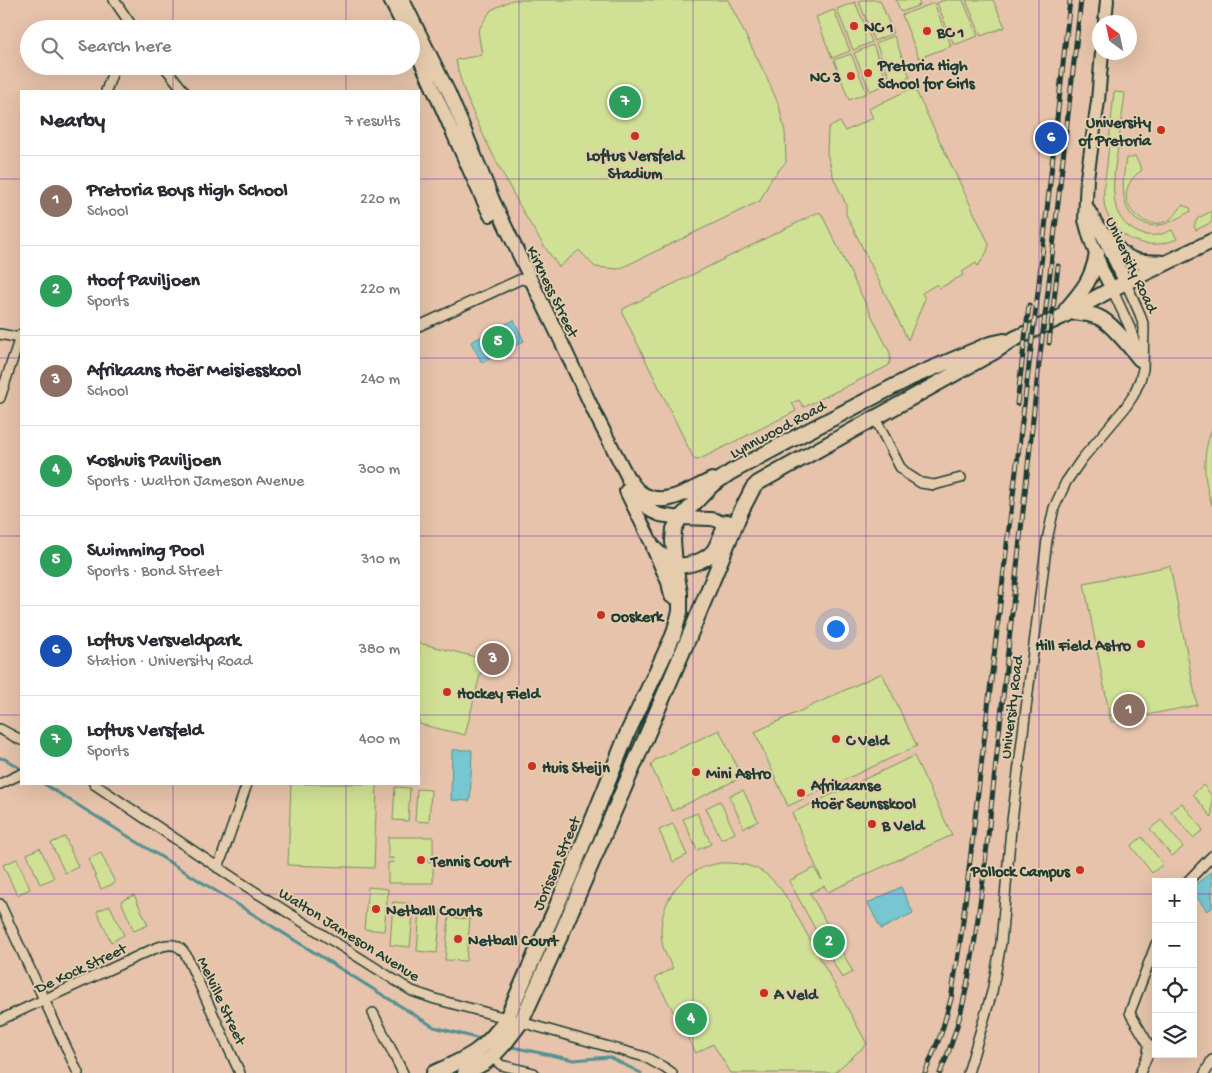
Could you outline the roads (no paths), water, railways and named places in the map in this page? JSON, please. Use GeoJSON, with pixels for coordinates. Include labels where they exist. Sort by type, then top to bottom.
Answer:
{"type":"FeatureCollection","features":[{"type":"Feature","properties":{"kind":"main road"},"geometry":{"type":"LineString","coordinates":[[1100,230],[1118,249],[1135,261],[1166,263]]}},
{"type":"Feature","properties":{"kind":"main road","name":"Lynnwood Road"},"geometry":{"type":"LineString","coordinates":[[689,637],[729,528],[758,482],[994,352],[1014,339],[1212,241]]}},
{"type":"Feature","properties":{"kind":"main road"},"geometry":{"type":"LineString","coordinates":[[1065,314],[1088,284],[1097,254]]}},
{"type":"Feature","properties":{"kind":"main road"},"geometry":{"type":"LineString","coordinates":[[1065,314],[1095,316],[1102,319],[1127,343],[1141,364]]}},
{"type":"Feature","properties":{"kind":"main road","name":"Lynnwood Road"},"geometry":{"type":"LineString","coordinates":[[673,636],[680,612],[680,593],[672,541],[674,529],[680,518],[712,485],[731,472],[912,376],[990,344],[1014,339]]}},
{"type":"Feature","properties":{"kind":"main road"},"geometry":{"type":"LineString","coordinates":[[629,480],[638,492],[656,500],[663,500],[670,499],[731,472]]}},
{"type":"Feature","properties":{"kind":"main road"},"geometry":{"type":"LineString","coordinates":[[675,565],[697,562],[711,554],[729,528]]}},
{"type":"Feature","properties":{"kind":"main road"},"geometry":{"type":"LineString","coordinates":[[654,548],[669,582],[677,621]]}},
{"type":"Feature","properties":{"kind":"main road","name":"Jorissen Street"},"geometry":{"type":"LineString","coordinates":[[434,1073],[478,1050],[512,1023],[628,732],[673,636]]}},
{"type":"Feature","properties":{"kind":"main road","name":"Jorissen Street"},"geometry":{"type":"LineString","coordinates":[[465,1073],[493,1057],[562,932],[689,637]]}},
{"type":"Feature","properties":{"kind":"main road"},"geometry":{"type":"LineString","coordinates":[[628,732],[644,739]]}},
{"type":"Feature","properties":{"kind":"street"},"geometry":{"type":"LineString","coordinates":[[114,0],[127,20]]}},
{"type":"Feature","properties":{"kind":"street"},"geometry":{"type":"LineString","coordinates":[[390,0],[400,20]]}},
{"type":"Feature","properties":{"kind":"street","name":"Kirkness Street"},"geometry":{"type":"LineString","coordinates":[[403,0],[413,20]]}},
{"type":"Feature","properties":{"kind":"street"},"geometry":{"type":"LineString","coordinates":[[1106,15],[1107,0]]}},
{"type":"Feature","properties":{"kind":"street","name":"Kirkness Street"},"geometry":{"type":"LineString","coordinates":[[420,35],[464,126],[493,200],[523,264],[526,281],[573,381],[654,548],[675,565]]}},
{"type":"Feature","properties":{"kind":"street","name":"University Road"},"geometry":{"type":"LineString","coordinates":[[1101,60],[1098,101],[1087,178],[1085,220],[1102,270],[1130,328],[1141,364]]}},
{"type":"Feature","properties":{"kind":"street","name":"Kirkness Street"},"geometry":{"type":"LineString","coordinates":[[420,61],[484,203],[638,497],[651,511],[660,515],[711,519],[729,528]]}},
{"type":"Feature","properties":{"kind":"street"},"geometry":{"type":"LineString","coordinates":[[106,90],[112,75]]}},
{"type":"Feature","properties":{"kind":"street"},"geometry":{"type":"LineString","coordinates":[[171,75],[183,90]]}},
{"type":"Feature","properties":{"kind":"street"},"geometry":{"type":"LineString","coordinates":[[460,150],[480,169],[479,183],[484,203]]}},
{"type":"Feature","properties":{"kind":"street","name":"University Road"},"geometry":{"type":"LineString","coordinates":[[968,1073],[992,992],[1001,943],[1011,829],[1050,520],[1070,476],[1133,396],[1138,385],[1141,364],[1144,327],[1140,314],[1100,230],[1086,206]]}},
{"type":"Feature","properties":{"kind":"street"},"geometry":{"type":"LineString","coordinates":[[420,326],[526,281]]}},
{"type":"Feature","properties":{"kind":"street"},"geometry":{"type":"LineString","coordinates":[[0,334],[20,342],[0,398]]}},
{"type":"Feature","properties":{"kind":"street"},"geometry":{"type":"LineString","coordinates":[[875,418],[900,467],[907,474],[922,482],[934,484],[961,478]]}},
{"type":"Feature","properties":{"kind":"street"},"geometry":{"type":"LineString","coordinates":[[0,729],[20,739]]}},
{"type":"Feature","properties":{"kind":"street"},"geometry":{"type":"LineString","coordinates":[[0,784],[20,774]]}},
{"type":"Feature","properties":{"kind":"street","name":"Walton Jameson Avenue"},"geometry":{"type":"LineString","coordinates":[[95,785],[218,868],[412,991],[512,1023],[645,1057],[672,1073]]}},
{"type":"Feature","properties":{"kind":"street"},"geometry":{"type":"LineString","coordinates":[[218,868],[247,785]]}},
{"type":"Feature","properties":{"kind":"street"},"geometry":{"type":"LineString","coordinates":[[1191,878],[1212,856]]}},
{"type":"Feature","properties":{"kind":"street"},"geometry":{"type":"LineString","coordinates":[[0,904],[78,1073]]}},
{"type":"Feature","properties":{"kind":"street","name":"De Kock Street"},"geometry":{"type":"LineString","coordinates":[[0,1020],[151,950],[166,945],[173,945]]}},
{"type":"Feature","properties":{"kind":"street","name":"Melville Street"},"geometry":{"type":"LineString","coordinates":[[173,945],[180,948],[186,955],[240,1073]]}},
{"type":"Feature","properties":{"kind":"street"},"geometry":{"type":"LineString","coordinates":[[1140,1073],[1148,1054],[1149,1045],[1131,1015],[1130,1009],[1152,954]]}},
{"type":"Feature","properties":{"kind":"street"},"geometry":{"type":"LineString","coordinates":[[373,1013],[403,1073]]}},
{"type":"Feature","properties":{"kind":"street"},"geometry":{"type":"LineString","coordinates":[[493,1057],[501,1065],[534,1073]]}},
{"type":"Feature","properties":{"kind":"street"},"geometry":{"type":"LineString","coordinates":[[1205,1073],[1212,1060]]}},
{"type":"Feature","properties":{"kind":"water"},"geometry":{"type":"Polygon","coordinates":[[[514,320],[524,341],[482,363],[471,342],[514,320]]]}},
{"type":"Feature","properties":{"kind":"water"},"geometry":{"type":"Polygon","coordinates":[[[452,750],[472,750],[470,801],[451,800],[452,750]]]}},
{"type":"Feature","properties":{"kind":"water"},"geometry":{"type":"Polygon","coordinates":[[[1212,872],[1212,908],[1207,911],[1197,897],[1197,883],[1212,872]]]}},
{"type":"Feature","properties":{"kind":"water"},"geometry":{"type":"Polygon","coordinates":[[[901,887],[913,913],[881,929],[868,903],[901,887]]]}},
{"type":"Feature","properties":{"kind":"waterway"},"geometry":{"type":"LineString","coordinates":[[0,758],[20,768]]}},
{"type":"Feature","properties":{"kind":"waterway"},"geometry":{"type":"LineString","coordinates":[[46,785],[434,1027],[484,1040]]}},
{"type":"Feature","properties":{"kind":"waterway"},"geometry":{"type":"LineString","coordinates":[[507,1046],[574,1060],[609,1057],[641,1073]]}},
{"type":"Feature","properties":{"kind":"railway"},"geometry":{"type":"LineString","coordinates":[[925,1073],[941,1034],[951,999],[962,929],[1038,292],[1070,0]]}},
{"type":"Feature","properties":{"kind":"railway"},"geometry":{"type":"LineString","coordinates":[[940,1073],[950,1049],[964,1000],[974,949],[984,873],[1039,363],[1081,0]]}},
{"type":"Feature","properties":{"kind":"railway"},"geometry":{"type":"LineString","coordinates":[[1049,343],[1058,266]]}},
{"type":"Feature","properties":{"kind":"railway"},"geometry":{"type":"LineString","coordinates":[[1017,404],[1029,305]]}},
{"type":"Feature","properties":{"kind":"place","name":"NC 1"},"geometry":{"type":"Point","coordinates":[854,26]}},
{"type":"Feature","properties":{"kind":"place","name":"BC 1"},"geometry":{"type":"Point","coordinates":[927,31]}},
{"type":"Feature","properties":{"kind":"place","name":"Pretoria High School for Girls"},"geometry":{"type":"Point","coordinates":[868,73]}},
{"type":"Feature","properties":{"kind":"place","name":"NC 3"},"geometry":{"type":"Point","coordinates":[851,76]}},
{"type":"Feature","properties":{"kind":"place","name":"Loftus Versfeld"},"geometry":{"type":"Point","coordinates":[625,102]}},
{"type":"Feature","properties":{"kind":"place","name":"University of Pretoria"},"geometry":{"type":"Point","coordinates":[1161,130]}},
{"type":"Feature","properties":{"kind":"place","name":"Loftus Versfeld Stadium"},"geometry":{"type":"Point","coordinates":[635,136]}},
{"type":"Feature","properties":{"kind":"place","name":"Loftus Versveldpark"},"geometry":{"type":"Point","coordinates":[1051,138]}},
{"type":"Feature","properties":{"kind":"place","name":"Swimming Pool"},"geometry":{"type":"Point","coordinates":[498,342]}},
{"type":"Feature","properties":{"kind":"place","name":"Ooskerk"},"geometry":{"type":"Point","coordinates":[601,615]}},
{"type":"Feature","properties":{"kind":"place","name":"Hill Field Astro"},"geometry":{"type":"Point","coordinates":[1141,644]}},
{"type":"Feature","properties":{"kind":"place","name":"Afrikaans Hoër Meisiesskool"},"geometry":{"type":"Point","coordinates":[493,659]}},
{"type":"Feature","properties":{"kind":"place","name":"Hockey Field"},"geometry":{"type":"Point","coordinates":[447,692]}},
{"type":"Feature","properties":{"kind":"place","name":"Pretoria Boys High School"},"geometry":{"type":"Point","coordinates":[1129,710]}},
{"type":"Feature","properties":{"kind":"place","name":"C Veld"},"geometry":{"type":"Point","coordinates":[836,739]}},
{"type":"Feature","properties":{"kind":"place","name":"Huis Steijn"},"geometry":{"type":"Point","coordinates":[532,766]}},
{"type":"Feature","properties":{"kind":"place","name":"Mini Astro"},"geometry":{"type":"Point","coordinates":[696,772]}},
{"type":"Feature","properties":{"kind":"place","name":"Afrikaanse Hoër Seunsskool"},"geometry":{"type":"Point","coordinates":[801,793]}},
{"type":"Feature","properties":{"kind":"place","name":"B Veld"},"geometry":{"type":"Point","coordinates":[872,824]}},
{"type":"Feature","properties":{"kind":"place","name":"Tennis Court"},"geometry":{"type":"Point","coordinates":[421,860]}},
{"type":"Feature","properties":{"kind":"place","name":"Pollock Campus"},"geometry":{"type":"Point","coordinates":[1080,870]}},
{"type":"Feature","properties":{"kind":"place","name":"Netball Courts"},"geometry":{"type":"Point","coordinates":[376,909]}},
{"type":"Feature","properties":{"kind":"place","name":"Netball Court"},"geometry":{"type":"Point","coordinates":[458,939]}},
{"type":"Feature","properties":{"kind":"place","name":"Hoof Paviljoen"},"geometry":{"type":"Point","coordinates":[829,942]}},
{"type":"Feature","properties":{"kind":"place","name":"A Veld"},"geometry":{"type":"Point","coordinates":[764,993]}},
{"type":"Feature","properties":{"kind":"place","name":"Koshuis Paviljoen"},"geometry":{"type":"Point","coordinates":[691,1019]}}]}
